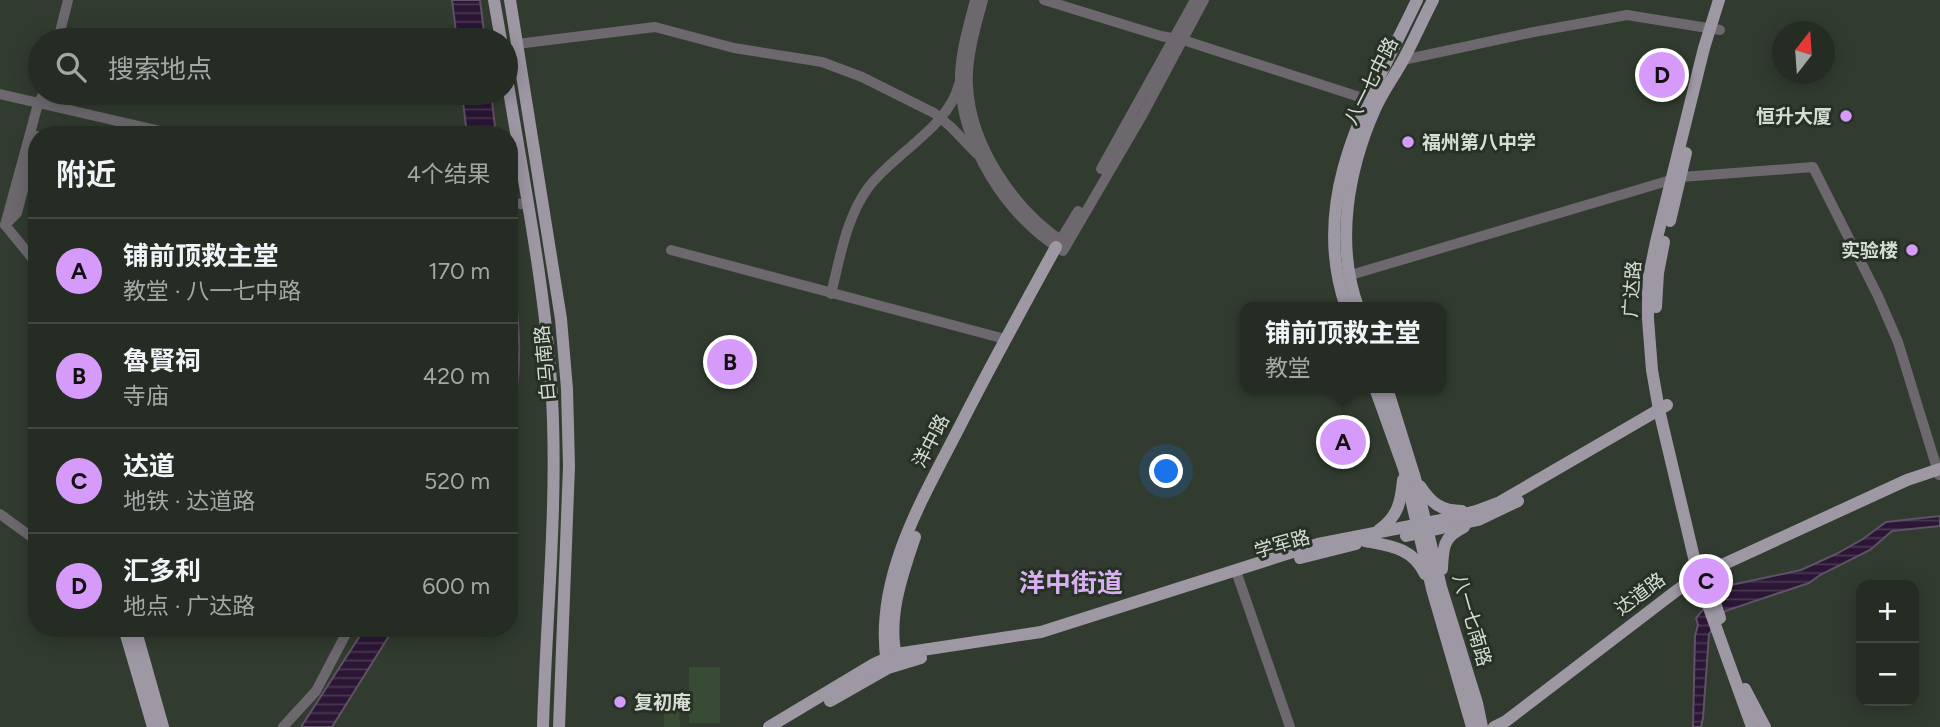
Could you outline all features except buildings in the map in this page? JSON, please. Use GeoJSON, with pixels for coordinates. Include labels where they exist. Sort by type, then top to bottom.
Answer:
{"type":"FeatureCollection","features":[{"type":"Feature","properties":{"kind":"main road"},"geometry":{"type":"LineString","coordinates":[[494,0],[499,28]]}},
{"type":"Feature","properties":{"kind":"main road","name":"白马南路"},"geometry":{"type":"LineString","coordinates":[[510,0],[514,28]]}},
{"type":"Feature","properties":{"kind":"main road","name":"八一七中路"},"geometry":{"type":"LineString","coordinates":[[1346,302],[1344,277],[1335,238],[1339,188],[1349,146],[1371,104],[1417,0]]}},
{"type":"Feature","properties":{"kind":"main road","name":"八一七中路"},"geometry":{"type":"LineString","coordinates":[[1371,104],[1403,60],[1433,0]]}},
{"type":"Feature","properties":{"kind":"main road","name":"广达路"},"geometry":{"type":"LineString","coordinates":[[1716,29],[1719,0]]}},
{"type":"Feature","properties":{"kind":"main road","name":"广达路"},"geometry":{"type":"LineString","coordinates":[[1727,0],[1716,29],[1704,48],[1661,258],[1656,305],[1657,348],[1664,412],[1703,577],[1741,690]]}},
{"type":"Feature","properties":{"kind":"main road","name":"白马南路"},"geometry":{"type":"LineString","coordinates":[[518,50],[561,318],[567,389],[569,466],[559,727]]}},
{"type":"Feature","properties":{"kind":"main road"},"geometry":{"type":"LineString","coordinates":[[511,105],[515,126]]}},
{"type":"Feature","properties":{"kind":"main road"},"geometry":{"type":"LineString","coordinates":[[518,148],[547,331],[553,427],[543,727]]}},
{"type":"Feature","properties":{"kind":"main road","name":"洋中路"},"geometry":{"type":"LineString","coordinates":[[892,661],[886,620],[889,594],[906,536],[1005,339],[1062,246]]}},
{"type":"Feature","properties":{"kind":"main road","name":"洋中路"},"geometry":{"type":"LineString","coordinates":[[892,661],[897,601],[918,529],[1062,246]]}},
{"type":"Feature","properties":{"kind":"main road","name":"八一七中路"},"geometry":{"type":"LineString","coordinates":[[1344,277],[1356,302]]}},
{"type":"Feature","properties":{"kind":"main road"},"geometry":{"type":"LineString","coordinates":[[1377,393],[1423,529]]}},
{"type":"Feature","properties":{"kind":"main road"},"geometry":{"type":"LineString","coordinates":[[1389,393],[1415,478],[1423,529]]}},
{"type":"Feature","properties":{"kind":"main road","name":"学军路"},"geometry":{"type":"LineString","coordinates":[[892,661],[1042,639],[1238,577],[1365,541],[1477,516],[1664,412]]}},
{"type":"Feature","properties":{"kind":"main road"},"geometry":{"type":"LineString","coordinates":[[1376,532],[1396,514],[1402,496],[1404,469]]}},
{"type":"Feature","properties":{"kind":"main road","name":"达道路"},"geometry":{"type":"LineString","coordinates":[[1494,727],[1506,721],[1634,622],[1703,577],[1907,480],[1939,472]]}},
{"type":"Feature","properties":{"kind":"main road"},"geometry":{"type":"LineString","coordinates":[[1415,478],[1424,494],[1437,506],[1477,516]]}},
{"type":"Feature","properties":{"kind":"main road"},"geometry":{"type":"LineString","coordinates":[[1437,588],[1447,540],[1477,516]]}},
{"type":"Feature","properties":{"kind":"main road","name":"学军路"},"geometry":{"type":"LineString","coordinates":[[892,661],[1041,632],[1318,544],[1376,532],[1423,529]]}},
{"type":"Feature","properties":{"kind":"main road","name":"八一七南路"},"geometry":{"type":"LineString","coordinates":[[1423,529],[1472,727]]}},
{"type":"Feature","properties":{"kind":"main road"},"geometry":{"type":"LineString","coordinates":[[1365,541],[1408,552],[1418,561],[1437,588]]}},
{"type":"Feature","properties":{"kind":"main road"},"geometry":{"type":"LineString","coordinates":[[1506,727],[1703,577]]}},
{"type":"Feature","properties":{"kind":"main road","name":"八一七南路"},"geometry":{"type":"LineString","coordinates":[[1437,588],[1477,703],[1482,727]]}},
{"type":"Feature","properties":{"kind":"main road"},"geometry":{"type":"LineString","coordinates":[[127,637],[153,727]]}},
{"type":"Feature","properties":{"kind":"main road"},"geometry":{"type":"LineString","coordinates":[[138,637],[163,727]]}},
{"type":"Feature","properties":{"kind":"main road"},"geometry":{"type":"LineString","coordinates":[[769,727],[892,661]]}},
{"type":"Feature","properties":{"kind":"main road"},"geometry":{"type":"LineString","coordinates":[[785,727],[892,661]]}},
{"type":"Feature","properties":{"kind":"main road"},"geometry":{"type":"LineString","coordinates":[[1741,690],[1745,727]]}},
{"type":"Feature","properties":{"kind":"main road"},"geometry":{"type":"LineString","coordinates":[[1741,690],[1752,727]]}},
{"type":"Feature","properties":{"kind":"main road"},"geometry":{"type":"LineString","coordinates":[[1741,690],[1759,727]]}},
{"type":"Feature","properties":{"kind":"main road"},"geometry":{"type":"LineString","coordinates":[[1741,690],[1765,727]]}},
{"type":"Feature","properties":{"kind":"street"},"geometry":{"type":"LineString","coordinates":[[61,28],[68,0]]}},
{"type":"Feature","properties":{"kind":"street"},"geometry":{"type":"LineString","coordinates":[[831,294],[847,232],[861,198],[880,174],[940,117],[956,94],[963,48],[975,0]]}},
{"type":"Feature","properties":{"kind":"street"},"geometry":{"type":"LineString","coordinates":[[983,0],[973,41],[968,85],[977,128],[991,159],[1016,197],[1062,246]]}},
{"type":"Feature","properties":{"kind":"street"},"geometry":{"type":"LineString","coordinates":[[1044,0],[1371,104]]}},
{"type":"Feature","properties":{"kind":"street"},"geometry":{"type":"LineString","coordinates":[[1179,41],[1195,0]]}},
{"type":"Feature","properties":{"kind":"street"},"geometry":{"type":"LineString","coordinates":[[1062,246],[1205,0]]}},
{"type":"Feature","properties":{"kind":"street"},"geometry":{"type":"LineString","coordinates":[[1403,60],[1627,15],[1716,29]]}},
{"type":"Feature","properties":{"kind":"street"},"geometry":{"type":"LineString","coordinates":[[518,44],[658,27],[734,48],[830,65],[886,89],[940,117],[982,161],[1023,218],[1062,246]]}},
{"type":"Feature","properties":{"kind":"street"},"geometry":{"type":"LineString","coordinates":[[960,78],[965,117],[982,161]]}},
{"type":"Feature","properties":{"kind":"street"},"geometry":{"type":"LineString","coordinates":[[0,94],[28,102]]}},
{"type":"Feature","properties":{"kind":"street"},"geometry":{"type":"LineString","coordinates":[[41,105],[137,126]]}},
{"type":"Feature","properties":{"kind":"street"},"geometry":{"type":"LineString","coordinates":[[38,126],[41,105]]}},
{"type":"Feature","properties":{"kind":"street"},"geometry":{"type":"LineString","coordinates":[[34,126],[41,105]]}},
{"type":"Feature","properties":{"kind":"street"},"geometry":{"type":"LineString","coordinates":[[3,227],[28,147]]}},
{"type":"Feature","properties":{"kind":"street"},"geometry":{"type":"LineString","coordinates":[[1344,277],[1676,178],[1813,167],[1878,296],[1898,342],[1939,472]]}},
{"type":"Feature","properties":{"kind":"street"},"geometry":{"type":"LineString","coordinates":[[3,227],[17,213],[28,170]]}},
{"type":"Feature","properties":{"kind":"street"},"geometry":{"type":"LineString","coordinates":[[518,203],[527,205]]}},
{"type":"Feature","properties":{"kind":"street"},"geometry":{"type":"LineString","coordinates":[[3,227],[28,252]]}},
{"type":"Feature","properties":{"kind":"street"},"geometry":{"type":"LineString","coordinates":[[671,250],[1005,339]]}},
{"type":"Feature","properties":{"kind":"street"},"geometry":{"type":"LineString","coordinates":[[1,518],[28,535]]}},
{"type":"Feature","properties":{"kind":"street"},"geometry":{"type":"LineString","coordinates":[[1238,577],[1290,727]]}},
{"type":"Feature","properties":{"kind":"street"},"geometry":{"type":"LineString","coordinates":[[283,727],[316,691],[344,637]]}},
{"type":"Feature","properties":{"kind":"green space"},"geometry":{"type":"Polygon","coordinates":[[[689,667],[720,667],[720,723],[689,723],[689,667]]]}},
{"type":"Feature","properties":{"kind":"green space"},"geometry":{"type":"Polygon","coordinates":[[[664,705],[679,705],[680,727],[664,727],[664,705]]]}},
{"type":"Feature","properties":{"kind":"shaded area"},"geometry":{"type":"Polygon","coordinates":[[[452,0],[480,0],[484,28],[456,28],[452,0]]]}},
{"type":"Feature","properties":{"kind":"shaded area"},"geometry":{"type":"Polygon","coordinates":[[[463,105],[492,105],[495,126],[466,126],[463,105]]]}},
{"type":"Feature","properties":{"kind":"shaded area"},"geometry":{"type":"Polygon","coordinates":[[[518,322],[519,334],[518,379],[518,322]]]}},
{"type":"Feature","properties":{"kind":"shaded area"},"geometry":{"type":"Polygon","coordinates":[[[1940,516],[1940,526],[1892,531],[1870,550],[1809,583],[1725,611],[1709,634],[1703,718],[1701,727],[1693,727],[1695,636],[1698,625],[1696,618],[1719,591],[1731,585],[1801,570],[1863,539],[1886,522],[1940,516]]]}},
{"type":"Feature","properties":{"kind":"shaded area"},"geometry":{"type":"Polygon","coordinates":[[[359,637],[388,637],[332,727],[301,727],[359,637]]]}},
{"type":"Feature","properties":{"kind":"place","name":"汇多利"},"geometry":{"type":"Point","coordinates":[1662,75]}},
{"type":"Feature","properties":{"kind":"place","name":"恒升大厦"},"geometry":{"type":"Point","coordinates":[1846,116]}},
{"type":"Feature","properties":{"kind":"place","name":"福州第八中学"},"geometry":{"type":"Point","coordinates":[1408,142]}},
{"type":"Feature","properties":{"kind":"place","name":"实验楼"},"geometry":{"type":"Point","coordinates":[1912,250]}},
{"type":"Feature","properties":{"kind":"place","name":"魯賢祠"},"geometry":{"type":"Point","coordinates":[730,362]}},
{"type":"Feature","properties":{"kind":"place","name":"铺前顶救主堂"},"geometry":{"type":"Point","coordinates":[1343,442]}},
{"type":"Feature","properties":{"kind":"place","name":"达道"},"geometry":{"type":"Point","coordinates":[1706,581]}},
{"type":"Feature","properties":{"kind":"place","name":"复初庵"},"geometry":{"type":"Point","coordinates":[620,702]}},
{"type":"Feature","properties":{"kind":"district","name":"洋中街道"},"geometry":{"type":"Point","coordinates":[1071,583]}}]}
